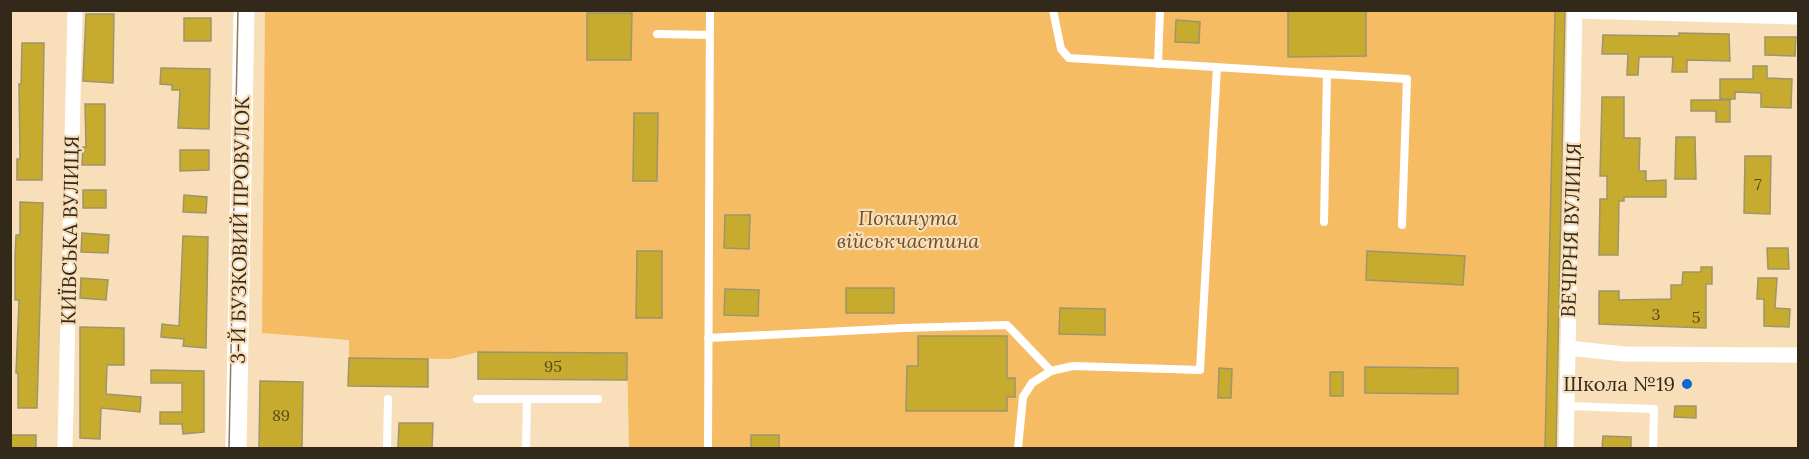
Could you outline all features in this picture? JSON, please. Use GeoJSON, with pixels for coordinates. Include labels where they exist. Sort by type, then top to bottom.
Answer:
{"type":"FeatureCollection","features":[{"type":"Feature","properties":{"kind":"street","name":"КИЇВСЬКА ВУЛИЦЯ"},"geometry":{"type":"LineString","coordinates":[[65,448],[75,10]]}},
{"type":"Feature","properties":{"kind":"street","name":"3-Й БУЗКОВИЙ ПРОВУЛОК"},"geometry":{"type":"LineString","coordinates":[[236,448],[244,10]]}},
{"type":"Feature","properties":{"kind":"street"},"geometry":{"type":"LineString","coordinates":[[1575,11],[1798,17]]}},
{"type":"Feature","properties":{"kind":"street","name":"ВЕЧІРНЯ ВУЛИЦЯ"},"geometry":{"type":"LineString","coordinates":[[1566,448],[1575,11]]}},
{"type":"Feature","properties":{"kind":"street"},"geometry":{"type":"LineString","coordinates":[[1568,348],[1624,354],[1798,355]]}},
{"type":"Feature","properties":{"kind":"lane"},"geometry":{"type":"LineString","coordinates":[[708,448],[710,10]]}},
{"type":"Feature","properties":{"kind":"lane"},"geometry":{"type":"LineString","coordinates":[[1053,10],[1061,48],[1069,58],[1407,79],[1402,225]]}},
{"type":"Feature","properties":{"kind":"lane"},"geometry":{"type":"LineString","coordinates":[[1158,64],[1160,10]]}},
{"type":"Feature","properties":{"kind":"lane"},"geometry":{"type":"LineString","coordinates":[[657,34],[710,35]]}},
{"type":"Feature","properties":{"kind":"lane"},"geometry":{"type":"LineString","coordinates":[[1018,448],[1023,397],[1032,383],[1051,371],[1073,366],[1200,370],[1217,67]]}},
{"type":"Feature","properties":{"kind":"lane"},"geometry":{"type":"LineString","coordinates":[[1324,222],[1327,74]]}},
{"type":"Feature","properties":{"kind":"lane"},"geometry":{"type":"LineString","coordinates":[[708,338],[1007,325],[1051,371]]}},
{"type":"Feature","properties":{"kind":"lane"},"geometry":{"type":"LineString","coordinates":[[387,448],[388,399]]}},
{"type":"Feature","properties":{"kind":"lane"},"geometry":{"type":"LineString","coordinates":[[477,399],[598,399]]}},
{"type":"Feature","properties":{"kind":"lane"},"geometry":{"type":"LineString","coordinates":[[525,448],[527,400]]}},
{"type":"Feature","properties":{"kind":"lane"},"geometry":{"type":"LineString","coordinates":[[1566,406],[1654,409],[1653,448]]}},
{"type":"Feature","properties":{"kind":"green space","name":"Покинута військчастина"},"geometry":{"type":"Polygon","coordinates":[[[265,11],[1555,11],[1545,448],[629,448],[627,353],[478,352],[451,359],[349,358],[349,340],[262,333],[265,11]]]}},
{"type":"Feature","properties":{"kind":"building"},"geometry":{"type":"Polygon","coordinates":[[[1288,10],[1366,10],[1366,56],[1288,57],[1288,10]]]}},
{"type":"Feature","properties":{"kind":"building"},"geometry":{"type":"Polygon","coordinates":[[[1555,10],[1565,10],[1556,448],[1545,448],[1555,10]]]}},
{"type":"Feature","properties":{"kind":"building"},"geometry":{"type":"Polygon","coordinates":[[[587,13],[632,13],[631,60],[587,60],[587,13]]]}},
{"type":"Feature","properties":{"kind":"building"},"geometry":{"type":"Polygon","coordinates":[[[86,14],[114,14],[113,83],[83,81],[86,14]]]}},
{"type":"Feature","properties":{"kind":"building"},"geometry":{"type":"Polygon","coordinates":[[[184,18],[211,18],[211,41],[184,41],[184,18]]]}},
{"type":"Feature","properties":{"kind":"building"},"geometry":{"type":"Polygon","coordinates":[[[1176,20],[1200,22],[1199,43],[1175,42],[1176,20]]]}},
{"type":"Feature","properties":{"kind":"building"},"geometry":{"type":"Polygon","coordinates":[[[1679,33],[1729,34],[1730,61],[1687,60],[1687,72],[1672,72],[1673,57],[1639,57],[1638,75],[1627,75],[1628,54],[1602,54],[1603,35],[1679,36],[1679,33]]]}},
{"type":"Feature","properties":{"kind":"building"},"geometry":{"type":"Polygon","coordinates":[[[1765,37],[1796,37],[1795,56],[1765,55],[1765,37]]]}},
{"type":"Feature","properties":{"kind":"building"},"geometry":{"type":"Polygon","coordinates":[[[22,43],[44,43],[42,180],[17,180],[17,159],[20,159],[19,84],[21,84],[22,43]]]}},
{"type":"Feature","properties":{"kind":"building"},"geometry":{"type":"Polygon","coordinates":[[[1753,66],[1767,66],[1767,78],[1792,79],[1791,108],[1761,107],[1761,93],[1735,92],[1735,99],[1720,99],[1720,79],[1753,79],[1753,66]]]}},
{"type":"Feature","properties":{"kind":"building"},"geometry":{"type":"Polygon","coordinates":[[[161,68],[210,69],[209,129],[178,128],[180,90],[172,90],[172,85],[160,84],[161,68]]]}},
{"type":"Feature","properties":{"kind":"building"},"geometry":{"type":"Polygon","coordinates":[[[1602,97],[1624,97],[1624,138],[1640,138],[1639,171],[1646,171],[1646,181],[1666,180],[1666,197],[1624,197],[1624,201],[1619,201],[1618,255],[1599,255],[1600,199],[1607,199],[1607,176],[1600,176],[1602,97]]]}},
{"type":"Feature","properties":{"kind":"building"},"geometry":{"type":"Polygon","coordinates":[[[1691,100],[1730,100],[1730,122],[1716,122],[1716,111],[1691,111],[1691,100]]]}},
{"type":"Feature","properties":{"kind":"building"},"geometry":{"type":"Polygon","coordinates":[[[85,104],[105,104],[105,165],[82,165],[83,147],[86,147],[85,104]]]}},
{"type":"Feature","properties":{"kind":"building"},"geometry":{"type":"Polygon","coordinates":[[[634,113],[658,113],[657,181],[633,181],[634,113]]]}},
{"type":"Feature","properties":{"kind":"building"},"geometry":{"type":"Polygon","coordinates":[[[1676,137],[1695,137],[1696,179],[1675,179],[1676,137]]]}},
{"type":"Feature","properties":{"kind":"building"},"geometry":{"type":"Polygon","coordinates":[[[180,150],[209,150],[209,170],[180,171],[180,150]]]}},
{"type":"Feature","properties":{"kind":"building"},"geometry":{"type":"Polygon","coordinates":[[[1745,156],[1771,156],[1770,214],[1744,213],[1745,156]]]}},
{"type":"Feature","properties":{"kind":"building"},"geometry":{"type":"Polygon","coordinates":[[[83,190],[106,190],[106,208],[83,208],[83,190]]]}},
{"type":"Feature","properties":{"kind":"building"},"geometry":{"type":"Polygon","coordinates":[[[184,195],[207,197],[206,213],[183,212],[184,195]]]}},
{"type":"Feature","properties":{"kind":"building"},"geometry":{"type":"Polygon","coordinates":[[[20,202],[43,203],[37,408],[18,408],[18,373],[16,373],[19,300],[15,300],[15,257],[16,235],[20,235],[20,202]]]}},
{"type":"Feature","properties":{"kind":"building"},"geometry":{"type":"Polygon","coordinates":[[[725,215],[750,215],[749,249],[724,248],[725,215]]]}},
{"type":"Feature","properties":{"kind":"building"},"geometry":{"type":"Polygon","coordinates":[[[82,233],[109,235],[108,253],[81,252],[82,233]]]}},
{"type":"Feature","properties":{"kind":"building"},"geometry":{"type":"Polygon","coordinates":[[[183,236],[208,237],[206,348],[183,346],[184,339],[161,337],[162,324],[179,326],[183,236]]]}},
{"type":"Feature","properties":{"kind":"building"},"geometry":{"type":"Polygon","coordinates":[[[1767,248],[1788,248],[1789,269],[1768,269],[1767,248]]]}},
{"type":"Feature","properties":{"kind":"building"},"geometry":{"type":"Polygon","coordinates":[[[637,251],[662,251],[662,318],[636,318],[637,251]]]}},
{"type":"Feature","properties":{"kind":"building"},"geometry":{"type":"Polygon","coordinates":[[[1367,251],[1465,256],[1463,285],[1366,280],[1367,251]]]}},
{"type":"Feature","properties":{"kind":"building"},"geometry":{"type":"Polygon","coordinates":[[[1701,267],[1712,267],[1712,284],[1706,284],[1706,328],[1599,324],[1599,291],[1619,291],[1619,300],[1671,299],[1671,285],[1682,285],[1683,272],[1701,272],[1701,267]]]}},
{"type":"Feature","properties":{"kind":"building"},"geometry":{"type":"Polygon","coordinates":[[[81,278],[108,280],[106,300],[80,298],[81,278]]]}},
{"type":"Feature","properties":{"kind":"building"},"geometry":{"type":"Polygon","coordinates":[[[1758,278],[1777,278],[1775,308],[1790,309],[1789,327],[1764,326],[1764,299],[1757,299],[1758,278]]]}},
{"type":"Feature","properties":{"kind":"building"},"geometry":{"type":"Polygon","coordinates":[[[846,288],[894,288],[894,313],[846,313],[846,288]]]}},
{"type":"Feature","properties":{"kind":"building"},"geometry":{"type":"Polygon","coordinates":[[[725,289],[759,290],[758,316],[724,315],[725,289]]]}},
{"type":"Feature","properties":{"kind":"building"},"geometry":{"type":"Polygon","coordinates":[[[1060,308],[1105,309],[1105,335],[1059,334],[1060,308]]]}},
{"type":"Feature","properties":{"kind":"building"},"geometry":{"type":"Polygon","coordinates":[[[80,327],[124,328],[124,365],[107,365],[106,394],[141,397],[140,412],[101,408],[100,439],[80,438],[80,327]]]}},
{"type":"Feature","properties":{"kind":"building"},"geometry":{"type":"Polygon","coordinates":[[[918,336],[1007,336],[1007,378],[1015,378],[1015,397],[1007,397],[1007,411],[906,411],[907,366],[918,366],[918,336]]]}},
{"type":"Feature","properties":{"kind":"building"},"geometry":{"type":"Polygon","coordinates":[[[478,352],[627,353],[627,380],[478,379],[478,352]]]}},
{"type":"Feature","properties":{"kind":"building"},"geometry":{"type":"Polygon","coordinates":[[[349,358],[428,359],[428,387],[348,386],[349,358]]]}},
{"type":"Feature","properties":{"kind":"building"},"geometry":{"type":"Polygon","coordinates":[[[1365,367],[1458,368],[1458,394],[1365,393],[1365,367]]]}},
{"type":"Feature","properties":{"kind":"building"},"geometry":{"type":"Polygon","coordinates":[[[1219,368],[1232,369],[1231,398],[1218,398],[1219,368]]]}},
{"type":"Feature","properties":{"kind":"building"},"geometry":{"type":"Polygon","coordinates":[[[151,370],[204,371],[204,432],[183,434],[182,424],[160,424],[160,412],[182,412],[182,383],[151,383],[151,370]]]}},
{"type":"Feature","properties":{"kind":"building"},"geometry":{"type":"Polygon","coordinates":[[[1330,372],[1343,372],[1343,396],[1330,396],[1330,372]]]}},
{"type":"Feature","properties":{"kind":"building"},"geometry":{"type":"Polygon","coordinates":[[[260,381],[303,382],[302,448],[259,448],[260,381]]]}},
{"type":"Feature","properties":{"kind":"building"},"geometry":{"type":"Polygon","coordinates":[[[1675,406],[1696,406],[1696,418],[1674,417],[1675,406]]]}},
{"type":"Feature","properties":{"kind":"building"},"geometry":{"type":"Polygon","coordinates":[[[399,423],[433,423],[432,448],[398,448],[399,423]]]}},
{"type":"Feature","properties":{"kind":"building"},"geometry":{"type":"Polygon","coordinates":[[[10,435],[36,435],[36,448],[10,448],[10,435]]]}},
{"type":"Feature","properties":{"kind":"building"},"geometry":{"type":"Polygon","coordinates":[[[751,435],[779,435],[779,448],[751,448],[751,435]]]}},
{"type":"Feature","properties":{"kind":"building"},"geometry":{"type":"Polygon","coordinates":[[[1603,436],[1631,437],[1631,448],[1602,448],[1603,436]]]}},
{"type":"Feature","properties":{"kind":"tram line"},"geometry":{"type":"LineString","coordinates":[[229,448],[238,10]]}},
{"type":"Feature","properties":{"kind":"place","name":"Школа №19"},"geometry":{"type":"Point","coordinates":[1687,384]}}]}
